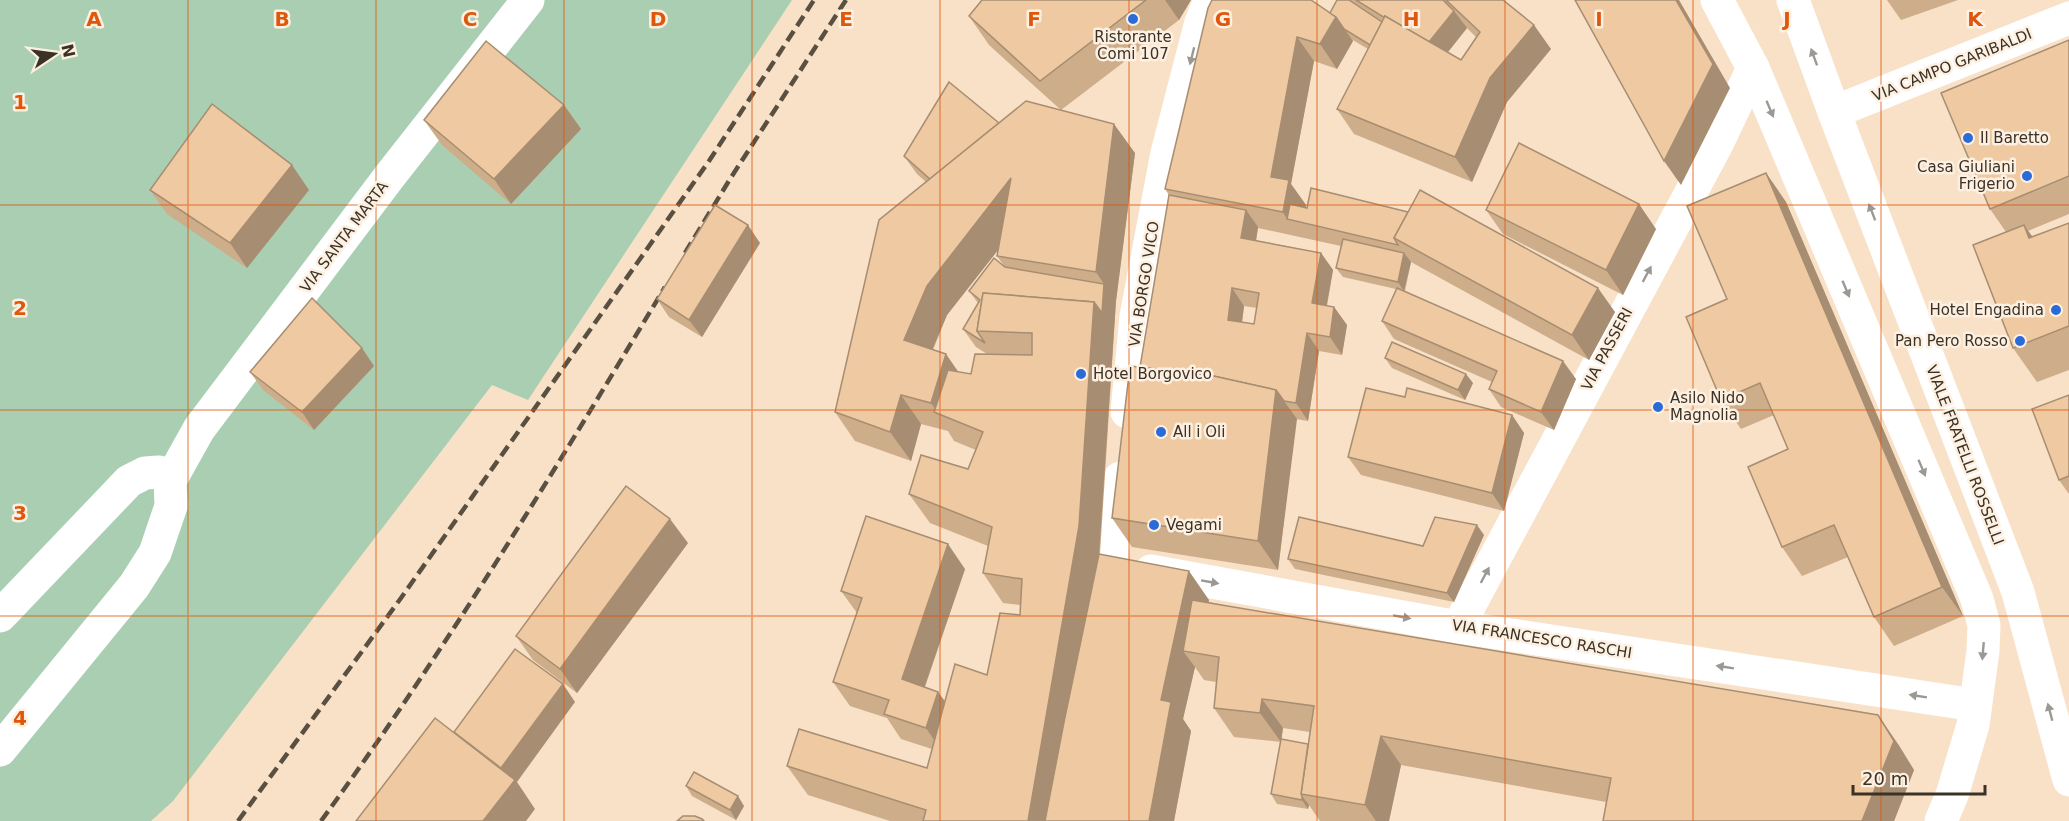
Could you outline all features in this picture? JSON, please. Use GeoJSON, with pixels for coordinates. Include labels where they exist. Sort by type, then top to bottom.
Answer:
{"type":"FeatureCollection","features":[{"type":"Feature","properties":{"kind":"street","name":"VIA SANTA MARTA"},"geometry":{"type":"LineString","coordinates":[[0,750],[134,586],[155,553],[171,506],[170,481],[199,429],[389,177],[528,0]]}},
{"type":"Feature","properties":{"kind":"street","name":"VIA BORGO VICO"},"geometry":{"type":"LineString","coordinates":[[1100,626],[1111,564],[1136,316],[1167,153],[1201,22],[1210,0]]}},
{"type":"Feature","properties":{"kind":"street"},"geometry":{"type":"LineString","coordinates":[[1717,0],[1753,68],[1977,599],[1984,625],[1976,705],[1952,795],[1941,821]]}},
{"type":"Feature","properties":{"kind":"street","name":"VIALE FRATELLI ROSSELLI"},"geometry":{"type":"LineString","coordinates":[[1793,0],[2018,592],[2068,771]]}},
{"type":"Feature","properties":{"kind":"street","name":"VIA CAMPO GARIBALDI"},"geometry":{"type":"LineString","coordinates":[[1834,112],[2069,18]]}},
{"type":"Feature","properties":{"kind":"street","name":"VIA PASSERI"},"geometry":{"type":"LineString","coordinates":[[1458,627],[1711,155],[1753,68]]}},
{"type":"Feature","properties":{"kind":"street"},"geometry":{"type":"LineString","coordinates":[[0,616],[129,481],[145,473],[159,472],[170,481]]}},
{"type":"Feature","properties":{"kind":"street","name":"VIA FRANCESCO RASCHI"},"geometry":{"type":"LineString","coordinates":[[1111,564],[1458,627],[1976,705]]}},
{"type":"Feature","properties":{"kind":"green space"},"geometry":{"type":"Polygon","coordinates":[[[0,0],[792,0],[528,400],[492,385],[173,801],[151,821],[0,821],[0,0]]]}},
{"type":"Feature","properties":{"kind":"building"},"geometry":{"type":"Polygon","coordinates":[[[982,0],[1146,0],[1040,81],[969,16],[982,0]]]}},
{"type":"Feature","properties":{"kind":"building"},"geometry":{"type":"Polygon","coordinates":[[[1212,0],[1311,0],[1336,17],[1320,44],[1297,37],[1271,177],[1289,180],[1283,212],[1165,189],[1208,8],[1212,0]]]}},
{"type":"Feature","properties":{"kind":"building"},"geometry":{"type":"Polygon","coordinates":[[[1337,0],[1349,0],[1382,22],[1370,45],[1344,29],[1336,17],[1330,13],[1337,0]]]}},
{"type":"Feature","properties":{"kind":"building"},"geometry":{"type":"Polygon","coordinates":[[[1356,0],[1443,0],[1454,11],[1429,42],[1356,0]]]}},
{"type":"Feature","properties":{"kind":"building"},"geometry":{"type":"Polygon","coordinates":[[[1446,0],[1503,0],[1534,25],[1490,78],[1455,157],[1337,109],[1385,16],[1461,60],[1480,32],[1446,0]]]}},
{"type":"Feature","properties":{"kind":"building"},"geometry":{"type":"Polygon","coordinates":[[[1575,0],[1676,0],[1713,64],[1664,161],[1575,0]]]}},
{"type":"Feature","properties":{"kind":"building","name":"Casa Giuliani Frigerio"},"geometry":{"type":"Polygon","coordinates":[[[2069,40],[2069,176],[1990,209],[1941,93],[2069,40]]]}},
{"type":"Feature","properties":{"kind":"building"},"geometry":{"type":"Polygon","coordinates":[[[486,41],[564,105],[494,179],[424,120],[486,41]]]}},
{"type":"Feature","properties":{"kind":"building"},"geometry":{"type":"Polygon","coordinates":[[[949,82],[999,123],[930,179],[904,156],[949,82]]]}},
{"type":"Feature","properties":{"kind":"building"},"geometry":{"type":"Polygon","coordinates":[[[1026,101],[1114,124],[1096,272],[997,256],[1011,178],[927,286],[904,340],[946,354],[931,403],[901,395],[890,432],[835,412],[879,220],[1026,101]]]}},
{"type":"Feature","properties":{"kind":"building"},"geometry":{"type":"Polygon","coordinates":[[[212,104],[292,165],[230,243],[150,190],[212,104]]]}},
{"type":"Feature","properties":{"kind":"building"},"geometry":{"type":"Polygon","coordinates":[[[1519,143],[1639,204],[1606,270],[1486,210],[1519,143]]]}},
{"type":"Feature","properties":{"kind":"building"},"geometry":{"type":"Polygon","coordinates":[[[1766,173],[1942,587],[1874,617],[1834,525],[1782,547],[1748,467],[1788,449],[1760,383],[1721,400],[1686,317],[1727,299],[1687,206],[1766,173]]]}},
{"type":"Feature","properties":{"kind":"building"},"geometry":{"type":"Polygon","coordinates":[[[1311,188],[1408,212],[1394,238],[1398,245],[1287,219],[1290,204],[1307,208],[1311,188]]]}},
{"type":"Feature","properties":{"kind":"building"},"geometry":{"type":"Polygon","coordinates":[[[1420,190],[1598,288],[1572,335],[1394,238],[1420,190]]]}},
{"type":"Feature","properties":{"kind":"building"},"geometry":{"type":"Polygon","coordinates":[[[1169,195],[1246,210],[1241,238],[1321,253],[1312,303],[1334,307],[1330,337],[1307,333],[1296,403],[1284,401],[1276,390],[1209,375],[1140,367],[1169,195]],[[1232,288],[1228,320],[1254,324],[1259,293],[1232,288]]]}},
{"type":"Feature","properties":{"kind":"building"},"geometry":{"type":"Polygon","coordinates":[[[715,205],[748,225],[689,320],[657,299],[715,205]]]}},
{"type":"Feature","properties":{"kind":"building"},"geometry":{"type":"Polygon","coordinates":[[[2069,223],[2069,326],[2013,348],[1973,245],[2024,225],[2029,238],[2069,223]]]}},
{"type":"Feature","properties":{"kind":"building"},"geometry":{"type":"Polygon","coordinates":[[[1343,239],[1404,253],[1398,282],[1336,268],[1343,239]]]}},
{"type":"Feature","properties":{"kind":"building"},"geometry":{"type":"Polygon","coordinates":[[[994,258],[1005,267],[1104,284],[1102,313],[1094,302],[983,293],[977,331],[985,343],[963,329],[980,300],[969,291],[994,258]]]}},
{"type":"Feature","properties":{"kind":"building"},"geometry":{"type":"Polygon","coordinates":[[[1397,288],[1563,361],[1541,412],[1489,389],[1497,371],[1382,321],[1397,288]]]}},
{"type":"Feature","properties":{"kind":"building"},"geometry":{"type":"Polygon","coordinates":[[[983,293],[1094,302],[1079,526],[1028,821],[923,821],[926,810],[787,766],[799,729],[927,768],[955,664],[987,675],[1000,613],[1020,615],[1022,579],[983,573],[992,527],[909,494],[921,455],[968,469],[983,432],[934,412],[948,370],[971,374],[975,354],[1032,355],[1032,333],[977,331],[983,293]]]}},
{"type":"Feature","properties":{"kind":"building"},"geometry":{"type":"Polygon","coordinates":[[[312,298],[362,348],[302,412],[250,372],[312,298]]]}},
{"type":"Feature","properties":{"kind":"building"},"geometry":{"type":"Polygon","coordinates":[[[1392,342],[1466,374],[1458,390],[1385,358],[1392,342]]]}},
{"type":"Feature","properties":{"kind":"building"},"geometry":{"type":"Polygon","coordinates":[[[1130,366],[1209,375],[1276,390],[1258,541],[1112,518],[1130,366]]]}},
{"type":"Feature","properties":{"kind":"building"},"geometry":{"type":"Polygon","coordinates":[[[1366,388],[1405,397],[1407,388],[1512,415],[1492,493],[1348,457],[1366,388]]]}},
{"type":"Feature","properties":{"kind":"building"},"geometry":{"type":"Polygon","coordinates":[[[2069,395],[2069,476],[2059,480],[2032,409],[2069,395]]]}},
{"type":"Feature","properties":{"kind":"building"},"geometry":{"type":"Polygon","coordinates":[[[626,486],[670,519],[560,669],[516,636],[626,486]]]}},
{"type":"Feature","properties":{"kind":"building"},"geometry":{"type":"Polygon","coordinates":[[[866,516],[948,544],[902,679],[938,692],[926,728],[884,714],[889,700],[833,682],[862,598],[841,591],[866,516]]]}},
{"type":"Feature","properties":{"kind":"building"},"geometry":{"type":"Polygon","coordinates":[[[1299,517],[1423,546],[1435,517],[1477,525],[1447,593],[1288,559],[1299,517]]]}},
{"type":"Feature","properties":{"kind":"building"},"geometry":{"type":"Polygon","coordinates":[[[1099,554],[1189,571],[1161,700],[1171,702],[1149,821],[1045,821],[1064,722],[1099,554]]]}},
{"type":"Feature","properties":{"kind":"building"},"geometry":{"type":"Polygon","coordinates":[[[1192,600],[1878,715],[1894,741],[1862,821],[1603,821],[1611,778],[1381,736],[1365,805],[1301,794],[1314,706],[1262,699],[1260,713],[1214,708],[1219,657],[1183,651],[1192,600]]]}},
{"type":"Feature","properties":{"kind":"building"},"geometry":{"type":"Polygon","coordinates":[[[515,649],[563,684],[501,768],[454,732],[515,649]]]}},
{"type":"Feature","properties":{"kind":"building"},"geometry":{"type":"Polygon","coordinates":[[[435,718],[515,780],[483,821],[356,821],[435,718]]]}},
{"type":"Feature","properties":{"kind":"building"},"geometry":{"type":"Polygon","coordinates":[[[1281,739],[1308,744],[1302,800],[1271,794],[1281,739]]]}},
{"type":"Feature","properties":{"kind":"building"},"geometry":{"type":"Polygon","coordinates":[[[694,772],[738,796],[730,810],[686,786],[694,772]]]}},
{"type":"Feature","properties":{"kind":"building"},"geometry":{"type":"Polygon","coordinates":[[[683,816],[695,816],[704,821],[677,821],[683,816]]]}},
{"type":"Feature","properties":{"kind":"railway"},"geometry":{"type":"LineString","coordinates":[[238,821],[401,598],[709,161],[814,0]]}},
{"type":"Feature","properties":{"kind":"railway"},"geometry":{"type":"LineString","coordinates":[[685,253],[846,0]]}},
{"type":"Feature","properties":{"kind":"railway"},"geometry":{"type":"LineString","coordinates":[[321,821],[456,625],[665,287]]}},
{"type":"Feature","properties":{"kind":"place","name":"Ristorante Comi 107"},"geometry":{"type":"Point","coordinates":[1133,19]}},
{"type":"Feature","properties":{"kind":"place","name":"Il Baretto"},"geometry":{"type":"Point","coordinates":[1968,138]}},
{"type":"Feature","properties":{"kind":"place","name":"Casa Giuliani Frigerio"},"geometry":{"type":"Point","coordinates":[2027,176]}},
{"type":"Feature","properties":{"kind":"place","name":"Hotel Engadina"},"geometry":{"type":"Point","coordinates":[2056,310]}},
{"type":"Feature","properties":{"kind":"place","name":"Pan Pero Rosso"},"geometry":{"type":"Point","coordinates":[2020,341]}},
{"type":"Feature","properties":{"kind":"place","name":"Hotel Borgovico"},"geometry":{"type":"Point","coordinates":[1081,374]}},
{"type":"Feature","properties":{"kind":"place","name":"Asilo Nido Magnolia"},"geometry":{"type":"Point","coordinates":[1658,407]}},
{"type":"Feature","properties":{"kind":"place","name":"All i Oli"},"geometry":{"type":"Point","coordinates":[1161,432]}},
{"type":"Feature","properties":{"kind":"place","name":"Vegami"},"geometry":{"type":"Point","coordinates":[1154,525]}}]}
